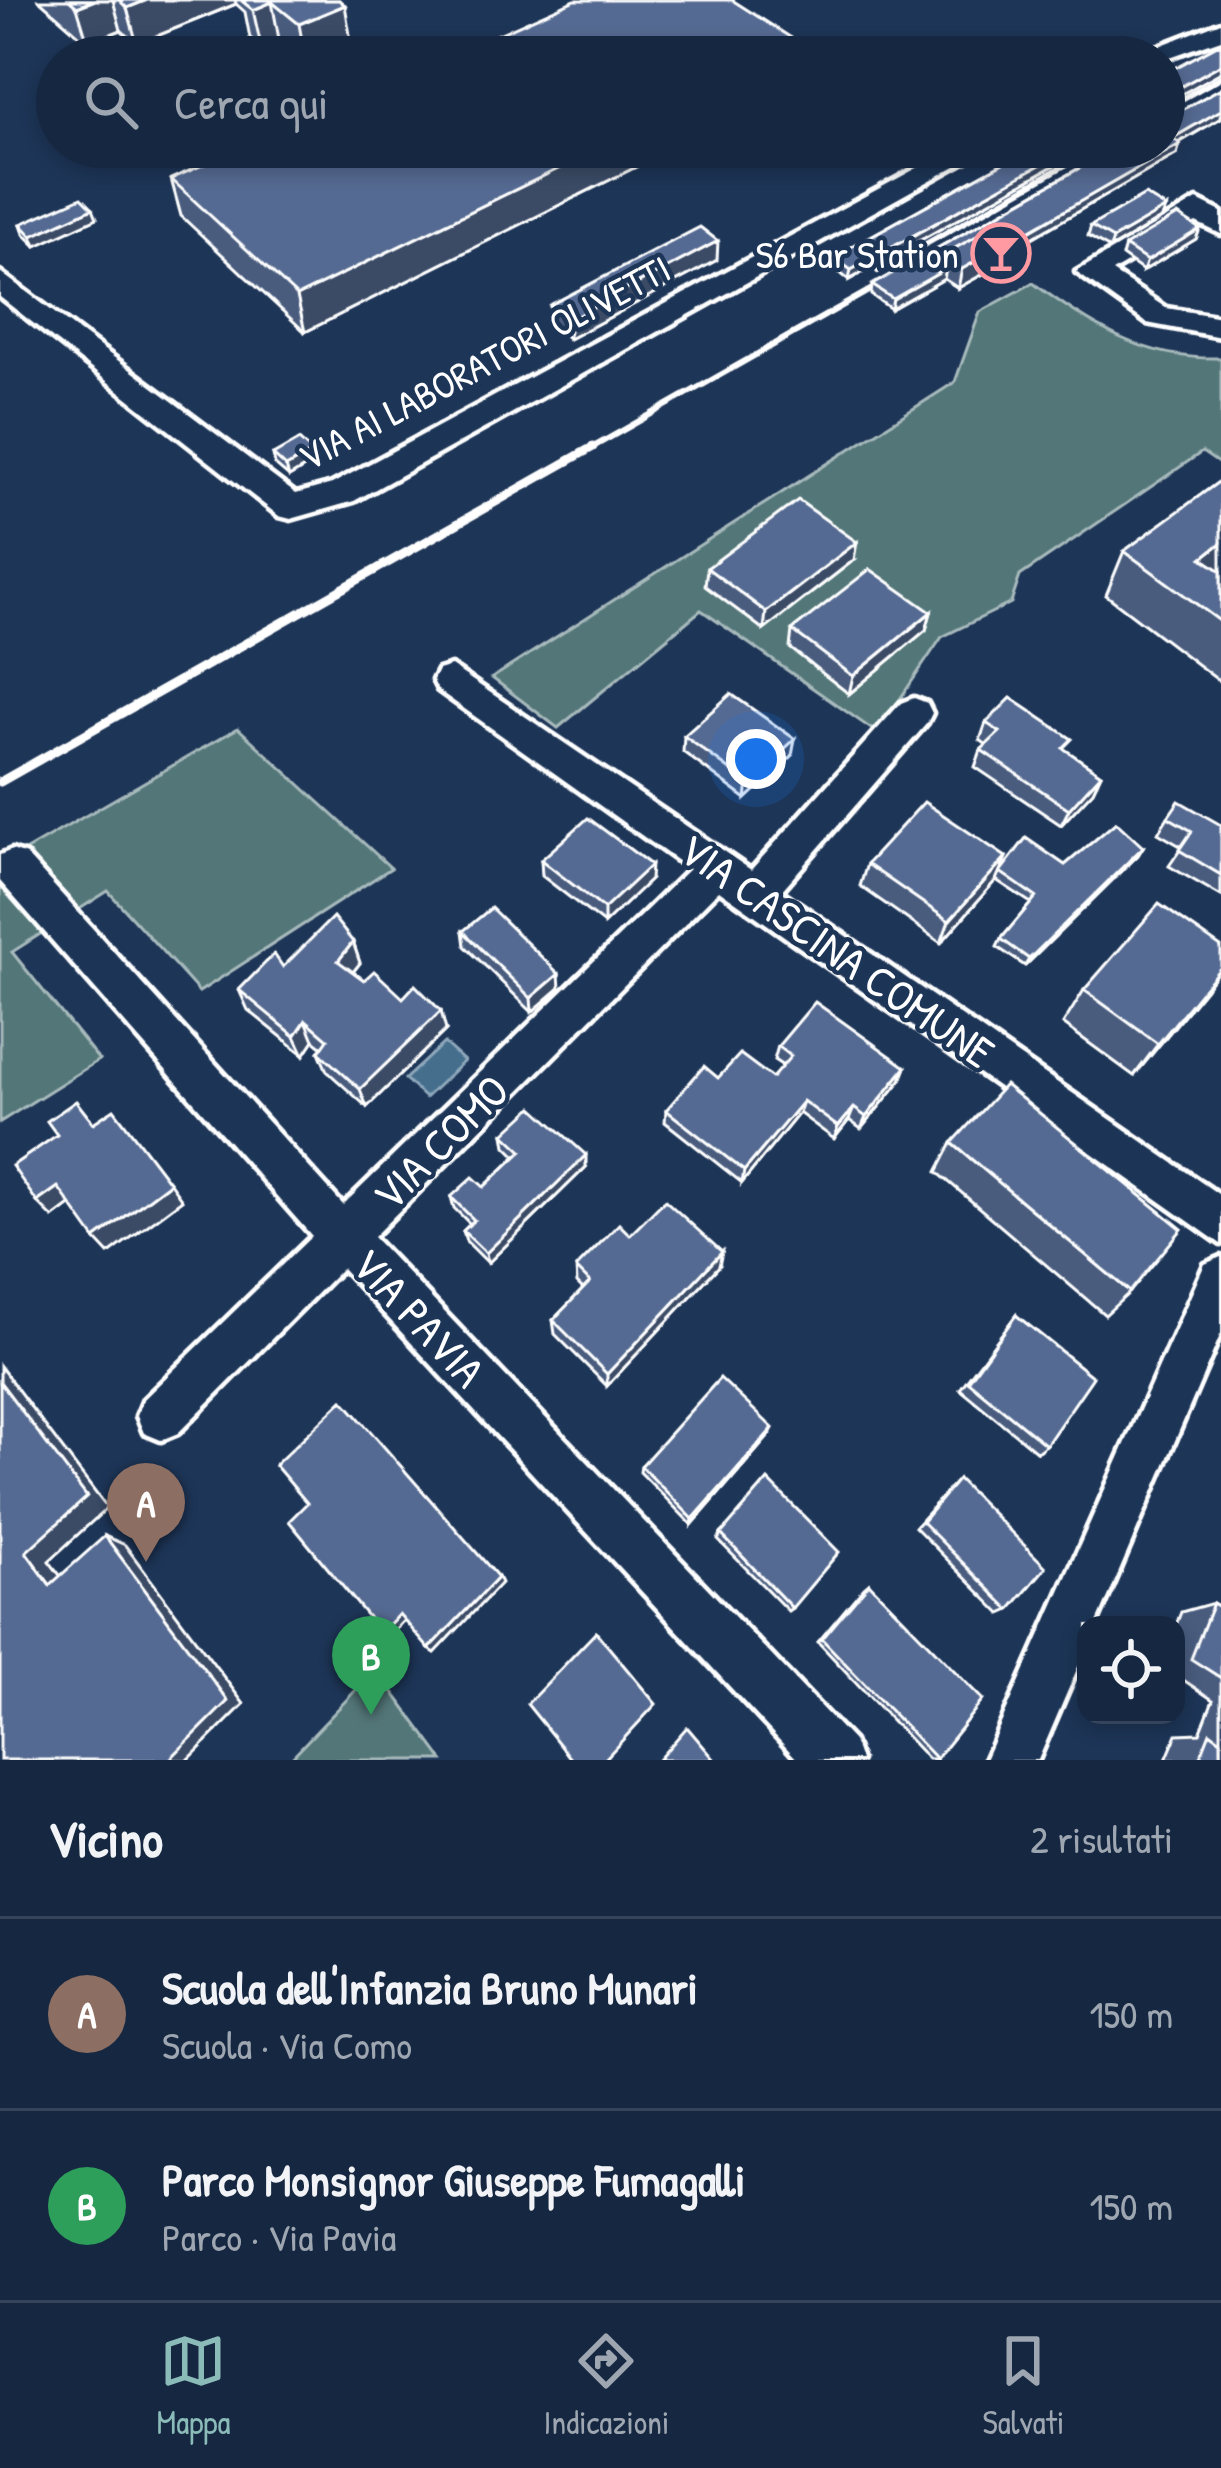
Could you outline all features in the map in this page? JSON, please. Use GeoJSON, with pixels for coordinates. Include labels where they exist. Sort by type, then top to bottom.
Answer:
{"type":"FeatureCollection","features":[{"type":"Feature","properties":{"kind":"street"},"geometry":{"type":"LineString","coordinates":[[1185,43],[1221,30]]}},
{"type":"Feature","properties":{"kind":"street","name":"VIA AI LABORATORI OLIVETTI"},"geometry":{"type":"LineString","coordinates":[[0,282],[291,507],[342,493],[938,168]]}},
{"type":"Feature","properties":{"kind":"street"},"geometry":{"type":"LineString","coordinates":[[1221,225],[1197,209],[1091,272],[1158,316],[1221,327]]}},
{"type":"Feature","properties":{"kind":"street","name":"VIA CASCINA COMUNE"},"geometry":{"type":"LineString","coordinates":[[452,680],[1221,1222]]}},
{"type":"Feature","properties":{"kind":"street"},"geometry":{"type":"LineString","coordinates":[[755,893],[914,713]]}},
{"type":"Feature","properties":{"kind":"street","name":"VIA COMO"},"geometry":{"type":"LineString","coordinates":[[161,1416],[346,1239],[717,866]]}},
{"type":"Feature","properties":{"kind":"street","name":"VIA PAVIA"},"geometry":{"type":"LineString","coordinates":[[12,867],[346,1239],[834,1760]]}},
{"type":"Feature","properties":{"kind":"street"},"geometry":{"type":"LineString","coordinates":[[1011,1760],[1221,1280]]}},
{"type":"Feature","properties":{"kind":"green space"},"geometry":{"type":"Polygon","coordinates":[[[1033,283],[1077,314],[1143,347],[1221,358],[1221,465],[1202,452],[1020,576],[1011,603],[942,637],[877,733],[701,610],[558,728],[492,678],[955,382],[980,312],[1033,283]]]}},
{"type":"Feature","properties":{"kind":"green space"},"geometry":{"type":"Polygon","coordinates":[[[238,728],[391,868],[199,992],[108,891],[12,952],[99,1060],[0,1122],[0,865],[238,728]]]}},
{"type":"Feature","properties":{"kind":"green space"},"geometry":{"type":"Polygon","coordinates":[[[376,1669],[443,1760],[289,1760],[376,1669]]]}},
{"type":"Feature","properties":{"kind":"water"},"geometry":{"type":"Polygon","coordinates":[[[444,1043],[464,1061],[425,1098],[405,1079],[444,1043]]]}},
{"type":"Feature","properties":{"kind":"building"},"geometry":{"type":"Polygon","coordinates":[[[69,0],[95,0],[77,7],[69,0]]]}},
{"type":"Feature","properties":{"kind":"building"},"geometry":{"type":"Polygon","coordinates":[[[119,0],[147,0],[127,8],[119,0]]]}},
{"type":"Feature","properties":{"kind":"building"},"geometry":{"type":"Polygon","coordinates":[[[339,0],[345,5],[299,24],[272,2],[253,10],[243,2],[339,0]]]}},
{"type":"Feature","properties":{"kind":"building"},"geometry":{"type":"Polygon","coordinates":[[[575,0],[732,0],[788,36],[494,36],[575,0]]]}},
{"type":"Feature","properties":{"kind":"building"},"geometry":{"type":"Polygon","coordinates":[[[1221,43],[1221,64],[1185,84],[1185,63],[1221,43]]]}},
{"type":"Feature","properties":{"kind":"building"},"geometry":{"type":"Polygon","coordinates":[[[1221,88],[1221,110],[1185,131],[1185,108],[1221,88]]]}},
{"type":"Feature","properties":{"kind":"building"},"geometry":{"type":"Polygon","coordinates":[[[196,168],[560,168],[297,296],[171,179],[196,168]]]}},
{"type":"Feature","properties":{"kind":"building"},"geometry":{"type":"Polygon","coordinates":[[[994,168],[1034,168],[851,270],[833,257],[994,168]]]}},
{"type":"Feature","properties":{"kind":"building"},"geometry":{"type":"Polygon","coordinates":[[[1080,168],[1138,168],[1022,235],[1002,222],[943,255],[940,264],[946,269],[893,299],[872,285],[1080,168]]]}},
{"type":"Feature","properties":{"kind":"building"},"geometry":{"type":"Polygon","coordinates":[[[1145,195],[1166,208],[1113,239],[1091,226],[1145,195]]]}},
{"type":"Feature","properties":{"kind":"building"},"geometry":{"type":"Polygon","coordinates":[[[82,197],[93,208],[32,236],[21,224],[82,197]]]}},
{"type":"Feature","properties":{"kind":"building"},"geometry":{"type":"Polygon","coordinates":[[[1178,215],[1200,229],[1147,261],[1125,246],[1178,215]]]}},
{"type":"Feature","properties":{"kind":"building"},"geometry":{"type":"Polygon","coordinates":[[[1002,222],[1022,235],[962,269],[943,255],[1002,222]]]}},
{"type":"Feature","properties":{"kind":"building"},"geometry":{"type":"Polygon","coordinates":[[[700,227],[718,241],[569,320],[550,305],[700,227]]]}},
{"type":"Feature","properties":{"kind":"building"},"geometry":{"type":"Polygon","coordinates":[[[299,440],[312,452],[286,467],[273,455],[299,440]]]}},
{"type":"Feature","properties":{"kind":"building"},"geometry":{"type":"Polygon","coordinates":[[[1221,480],[1221,543],[1202,558],[1221,571],[1221,622],[1124,551],[1221,480]]]}},
{"type":"Feature","properties":{"kind":"building"},"geometry":{"type":"Polygon","coordinates":[[[798,500],[857,542],[766,612],[707,568],[798,500]]]}},
{"type":"Feature","properties":{"kind":"building"},"geometry":{"type":"Polygon","coordinates":[[[870,569],[931,612],[853,676],[792,630],[870,569]]]}},
{"type":"Feature","properties":{"kind":"building"},"geometry":{"type":"Polygon","coordinates":[[[731,694],[795,739],[748,783],[684,736],[731,694]]]}},
{"type":"Feature","properties":{"kind":"building"},"geometry":{"type":"Polygon","coordinates":[[[1011,698],[1072,739],[1063,748],[1101,774],[1069,809],[981,750],[1000,732],[986,723],[1011,698]]]}},
{"type":"Feature","properties":{"kind":"building"},"geometry":{"type":"Polygon","coordinates":[[[1179,801],[1221,825],[1221,875],[1179,850],[1192,831],[1168,817],[1179,801]]]}},
{"type":"Feature","properties":{"kind":"building"},"geometry":{"type":"Polygon","coordinates":[[[924,802],[1006,857],[949,921],[867,864],[924,802]]]}},
{"type":"Feature","properties":{"kind":"building"},"geometry":{"type":"Polygon","coordinates":[[[588,818],[651,865],[604,909],[541,860],[588,818]]]}},
{"type":"Feature","properties":{"kind":"building"},"geometry":{"type":"Polygon","coordinates":[[[1116,822],[1143,847],[1029,959],[1001,939],[1036,897],[1000,872],[1026,838],[1065,865],[1116,822]]]}},
{"type":"Feature","properties":{"kind":"building"},"geometry":{"type":"Polygon","coordinates":[[[1159,904],[1221,947],[1221,967],[1158,1044],[1084,990],[1159,904]]]}},
{"type":"Feature","properties":{"kind":"building"},"geometry":{"type":"Polygon","coordinates":[[[491,908],[559,974],[531,998],[463,931],[491,908]]]}},
{"type":"Feature","properties":{"kind":"building"},"geometry":{"type":"Polygon","coordinates":[[[333,917],[353,942],[338,961],[364,980],[374,971],[403,998],[415,985],[441,1011],[360,1089],[319,1052],[328,1039],[306,1020],[295,1036],[239,990],[274,954],[283,967],[333,917]]]}},
{"type":"Feature","properties":{"kind":"building"},"geometry":{"type":"Polygon","coordinates":[[[815,1002],[906,1067],[866,1117],[854,1108],[838,1127],[803,1101],[744,1171],[666,1110],[704,1066],[718,1078],[740,1054],[772,1078],[791,1056],[778,1046],[815,1002]]]}},
{"type":"Feature","properties":{"kind":"building"},"geometry":{"type":"Polygon","coordinates":[[[1005,1085],[1182,1229],[1130,1292],[952,1143],[1005,1085]]]}},
{"type":"Feature","properties":{"kind":"building"},"geometry":{"type":"Polygon","coordinates":[[[76,1101],[93,1123],[114,1109],[170,1183],[95,1239],[58,1187],[37,1202],[12,1166],[57,1135],[47,1121],[76,1101]]]}},
{"type":"Feature","properties":{"kind":"building"},"geometry":{"type":"Polygon","coordinates":[[[533,1107],[586,1155],[486,1253],[463,1231],[474,1220],[451,1197],[473,1177],[484,1187],[522,1151],[504,1134],[533,1107]]]}},
{"type":"Feature","properties":{"kind":"building"},"geometry":{"type":"Polygon","coordinates":[[[665,1200],[722,1252],[607,1374],[553,1320],[590,1282],[576,1268],[619,1224],[630,1235],[665,1200]]]}},
{"type":"Feature","properties":{"kind":"building"},"geometry":{"type":"Polygon","coordinates":[[[1016,1315],[1093,1377],[1046,1445],[968,1381],[1016,1315]]]}},
{"type":"Feature","properties":{"kind":"building"},"geometry":{"type":"Polygon","coordinates":[[[720,1378],[773,1428],[693,1519],[641,1466],[720,1378]]]}},
{"type":"Feature","properties":{"kind":"building"},"geometry":{"type":"Polygon","coordinates":[[[0,1382],[87,1497],[26,1552],[50,1585],[105,1536],[228,1701],[169,1760],[0,1760],[0,1382]]]}},
{"type":"Feature","properties":{"kind":"building"},"geometry":{"type":"Polygon","coordinates":[[[343,1400],[498,1577],[429,1649],[399,1614],[381,1633],[289,1521],[307,1503],[275,1465],[343,1400]]]}},
{"type":"Feature","properties":{"kind":"building"},"geometry":{"type":"Polygon","coordinates":[[[958,1479],[1046,1567],[1010,1610],[922,1522],[958,1479]]]}},
{"type":"Feature","properties":{"kind":"building"},"geometry":{"type":"Polygon","coordinates":[[[768,1480],[839,1552],[792,1608],[721,1534],[768,1480]]]}},
{"type":"Feature","properties":{"kind":"building"},"geometry":{"type":"Polygon","coordinates":[[[869,1583],[983,1700],[936,1759],[822,1639],[869,1583]]]}},
{"type":"Feature","properties":{"kind":"building"},"geometry":{"type":"Polygon","coordinates":[[[1213,1603],[1221,1608],[1221,1678],[1191,1659],[1213,1603]]]}},
{"type":"Feature","properties":{"kind":"building"},"geometry":{"type":"Polygon","coordinates":[[[596,1632],[656,1704],[604,1760],[572,1760],[527,1704],[596,1632]]]}},
{"type":"Feature","properties":{"kind":"building"},"geometry":{"type":"Polygon","coordinates":[[[687,1727],[715,1760],[658,1760],[687,1727]]]}},
{"type":"Feature","properties":{"kind":"building"},"geometry":{"type":"Polygon","coordinates":[[[1210,1732],[1221,1740],[1221,1760],[1199,1760],[1210,1732]]]}},
{"type":"Feature","properties":{"kind":"railway"},"geometry":{"type":"LineString","coordinates":[[1185,97],[1221,77]]}},
{"type":"Feature","properties":{"kind":"railway"},"geometry":{"type":"LineString","coordinates":[[878,271],[1060,168]]}},
{"type":"Feature","properties":{"kind":"railway"},"geometry":{"type":"LineString","coordinates":[[588,450],[902,272]]}},
{"type":"Feature","properties":{"kind":"railway"},"geometry":{"type":"LineString","coordinates":[[0,782],[593,447]]}},
{"type":"Feature","properties":{"kind":"place","name":"S6 Bar Station"},"geometry":{"type":"Point","coordinates":[1001,253]}},
{"type":"Feature","properties":{"kind":"place","name":"Scuola dell'Infanzia Bruno Munari"},"geometry":{"type":"Point","coordinates":[146,1562]}},
{"type":"Feature","properties":{"kind":"place","name":"Parco Monsignor Giuseppe Fumagalli"},"geometry":{"type":"Point","coordinates":[371,1715]}}]}
